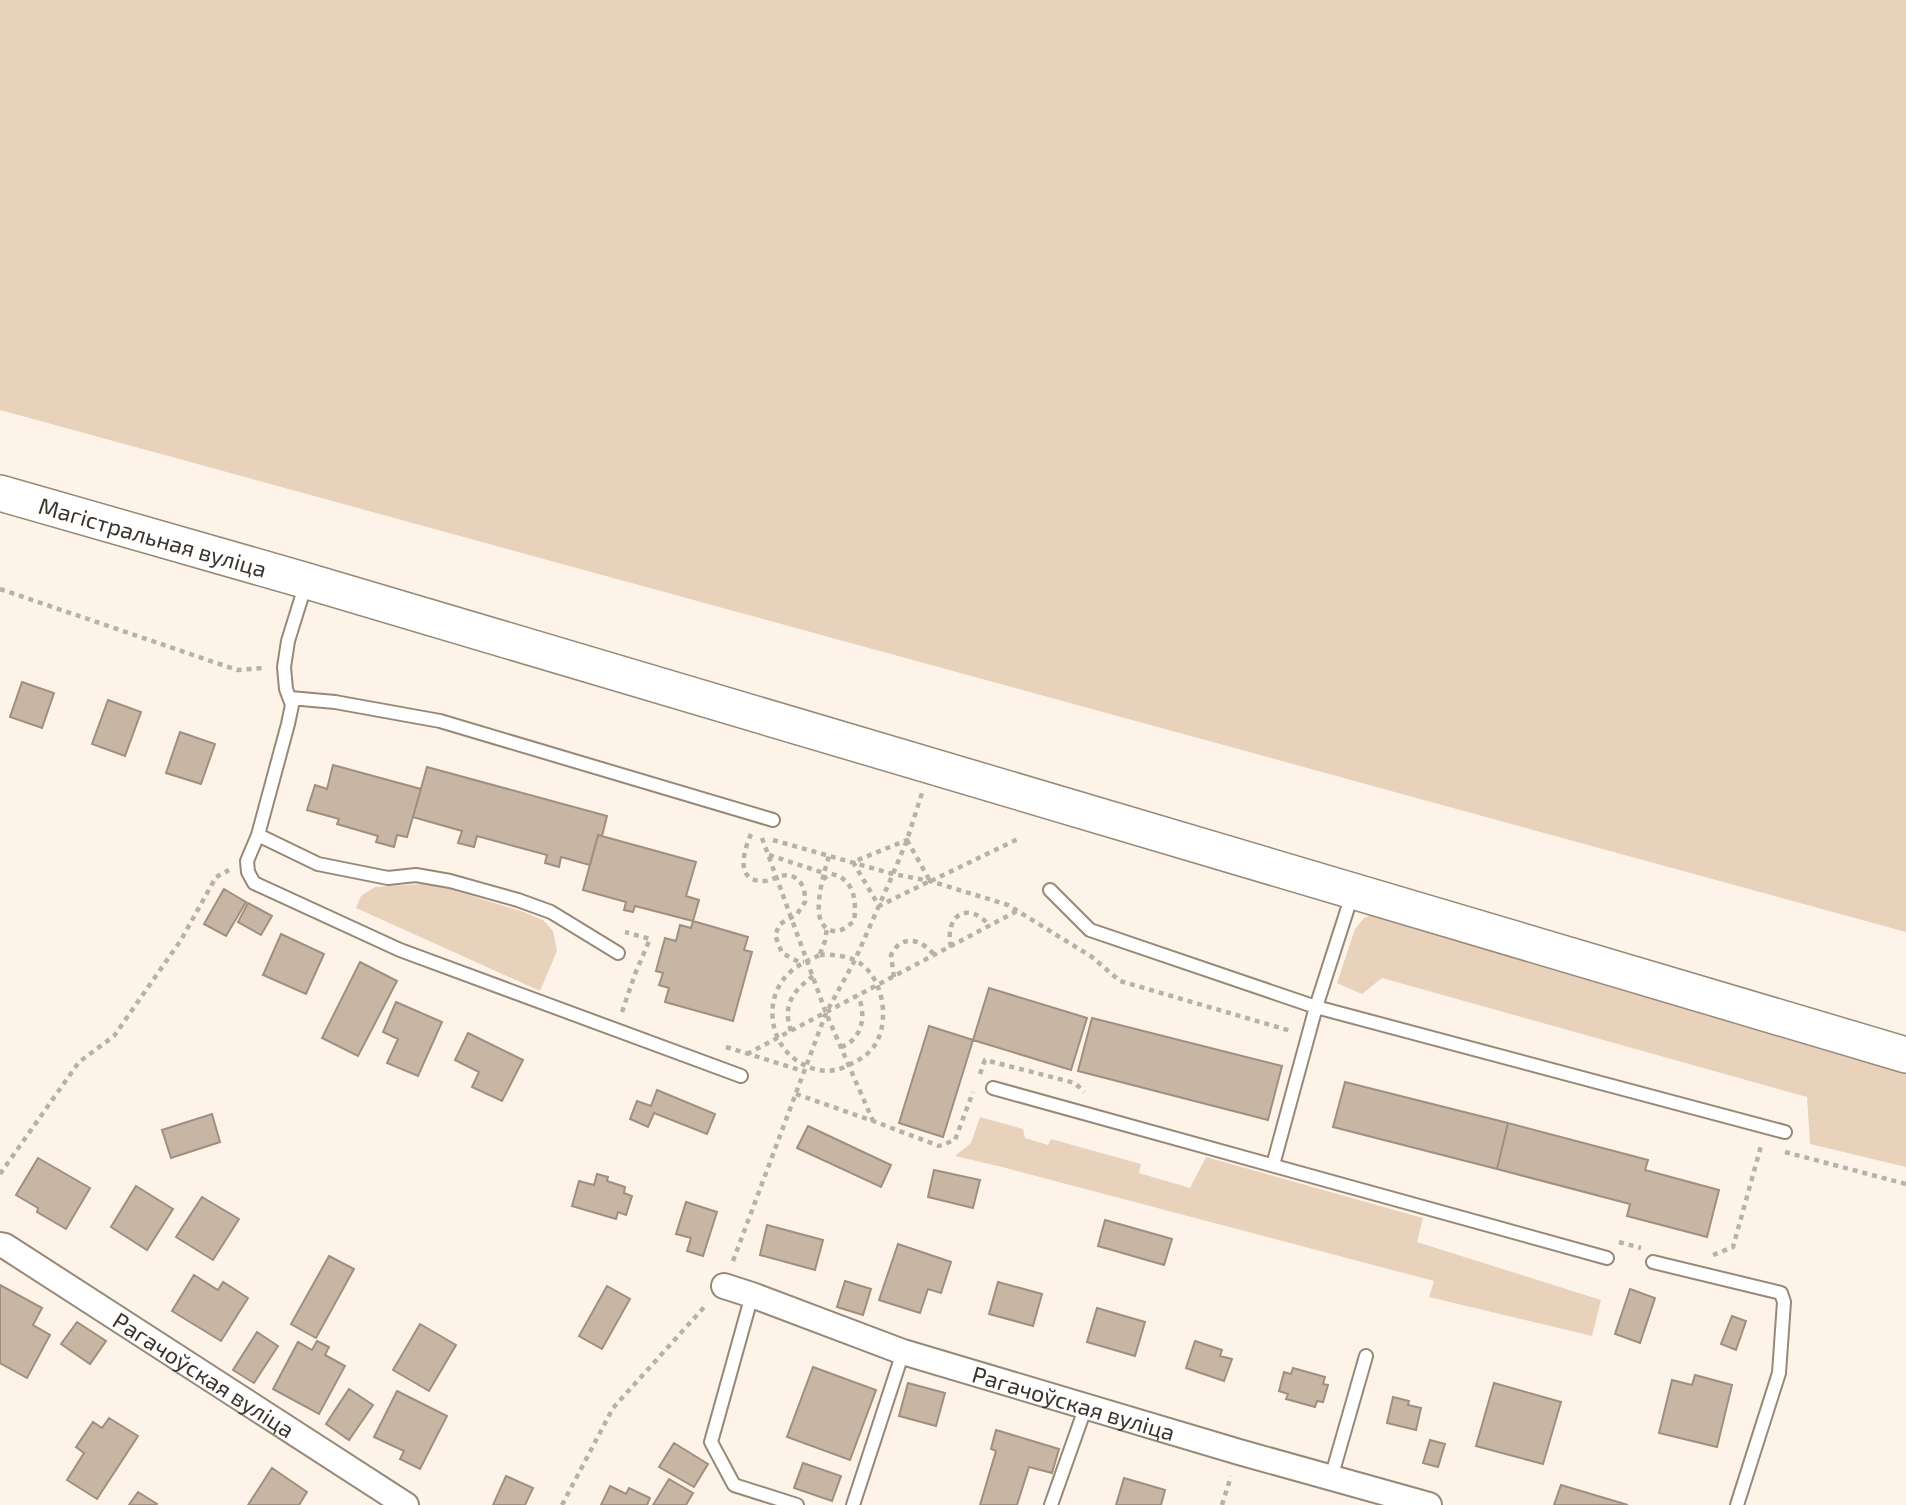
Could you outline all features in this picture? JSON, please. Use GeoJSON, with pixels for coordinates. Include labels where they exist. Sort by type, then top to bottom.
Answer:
{"type":"FeatureCollection","features":[{"type":"Feature","properties":{"kind":"main road","name":"Магістральная вуліца"},"geometry":{"type":"LineString","coordinates":[[0,493],[307,580],[1906,1055]]}},
{"type":"Feature","properties":{"kind":"street","name":"Рагачоўская вуліца"},"geometry":{"type":"LineString","coordinates":[[0,1245],[406,1505]]}},
{"type":"Feature","properties":{"kind":"street","name":"Рагачоўская вуліца"},"geometry":{"type":"LineString","coordinates":[[724,1286],[752,1294],[904,1352],[1429,1505]]}},
{"type":"Feature","properties":{"kind":"lane"},"geometry":{"type":"LineString","coordinates":[[307,580],[288,640],[284,667],[286,689],[292,705],[288,724],[258,835],[247,861],[248,872],[254,883],[400,950],[741,1076]]}},
{"type":"Feature","properties":{"kind":"lane"},"geometry":{"type":"LineString","coordinates":[[290,698],[335,702],[440,721],[773,820]]}},
{"type":"Feature","properties":{"kind":"lane"},"geometry":{"type":"LineString","coordinates":[[258,835],[317,864],[387,878],[416,875],[450,881],[518,900],[551,912],[618,953]]}},
{"type":"Feature","properties":{"kind":"lane"},"geometry":{"type":"LineString","coordinates":[[1050,890],[1090,930],[1316,1007],[1785,1132]]}},
{"type":"Feature","properties":{"kind":"lane"},"geometry":{"type":"LineString","coordinates":[[1273,1165],[1316,1007],[1353,891]]}},
{"type":"Feature","properties":{"kind":"lane"},"geometry":{"type":"LineString","coordinates":[[993,1088],[1607,1258]]}},
{"type":"Feature","properties":{"kind":"lane"},"geometry":{"type":"LineString","coordinates":[[1653,1262],[1781,1293],[1784,1302],[1779,1373],[1737,1505]]}},
{"type":"Feature","properties":{"kind":"lane"},"geometry":{"type":"LineString","coordinates":[[752,1294],[711,1442],[734,1486],[797,1505]]}},
{"type":"Feature","properties":{"kind":"lane"},"geometry":{"type":"LineString","coordinates":[[853,1505],[904,1352]]}},
{"type":"Feature","properties":{"kind":"lane"},"geometry":{"type":"LineString","coordinates":[[1331,1478],[1366,1356]]}},
{"type":"Feature","properties":{"kind":"lane"},"geometry":{"type":"LineString","coordinates":[[1051,1505],[1086,1406]]}},
{"type":"Feature","properties":{"kind":"path"},"geometry":{"type":"LineString","coordinates":[[0,589],[237,670],[284,667]]}},
{"type":"Feature","properties":{"kind":"path"},"geometry":{"type":"LineString","coordinates":[[562,1505],[613,1408],[724,1286],[826,1013],[855,960],[893,874],[932,766]]}},
{"type":"Feature","properties":{"kind":"path"},"geometry":{"type":"LineString","coordinates":[[807,961],[799,962],[782,953],[775,935],[784,921],[791,919],[805,902],[803,887],[794,876],[776,877],[768,881],[754,879],[747,872],[743,853],[751,834],[893,874]]}},
{"type":"Feature","properties":{"kind":"path"},"geometry":{"type":"LineString","coordinates":[[762,837],[826,1013],[873,1121]]}},
{"type":"Feature","properties":{"kind":"path"},"geometry":{"type":"LineString","coordinates":[[879,906],[1020,838]]}},
{"type":"Feature","properties":{"kind":"path"},"geometry":{"type":"LineString","coordinates":[[853,863],[907,840]]}},
{"type":"Feature","properties":{"kind":"path"},"geometry":{"type":"LineString","coordinates":[[907,840],[930,881]]}},
{"type":"Feature","properties":{"kind":"path"},"geometry":{"type":"LineString","coordinates":[[768,855],[823,876],[831,874],[845,880],[852,890],[854,921],[835,931],[827,928],[819,913],[818,900],[823,876],[829,856]]}},
{"type":"Feature","properties":{"kind":"path"},"geometry":{"type":"LineString","coordinates":[[0,1174],[79,1062],[114,1036],[181,940],[216,877],[247,861]]}},
{"type":"Feature","properties":{"kind":"path"},"geometry":{"type":"LineString","coordinates":[[853,863],[879,906]]}},
{"type":"Feature","properties":{"kind":"path"},"geometry":{"type":"LineString","coordinates":[[747,1053],[1018,911]]}},
{"type":"Feature","properties":{"kind":"path"},"geometry":{"type":"LineString","coordinates":[[951,947],[950,926],[959,914],[975,913],[990,926]]}},
{"type":"Feature","properties":{"kind":"path"},"geometry":{"type":"LineString","coordinates":[[820,955],[827,928]]}},
{"type":"Feature","properties":{"kind":"path"},"geometry":{"type":"LineString","coordinates":[[622,1012],[650,939],[624,931]]}},
{"type":"Feature","properties":{"kind":"path"},"geometry":{"type":"LineString","coordinates":[[894,977],[891,955],[898,945],[915,941],[929,948],[934,956]]}},
{"type":"Feature","properties":{"kind":"path"},"geometry":{"type":"LineString","coordinates":[[722,1045],[804,1069],[829,1072],[849,1065],[871,1051],[880,1033],[884,1009],[877,986],[863,965],[855,960],[820,955],[800,964],[787,975],[776,993],[772,1015],[778,1037],[788,1054],[804,1069]]}},
{"type":"Feature","properties":{"kind":"path"},"geometry":{"type":"LineString","coordinates":[[791,1031],[787,1012],[792,997],[796,989],[813,976]]}},
{"type":"Feature","properties":{"kind":"path"},"geometry":{"type":"LineString","coordinates":[[841,1047],[850,1044],[863,1020],[858,996]]}},
{"type":"Feature","properties":{"kind":"path"},"geometry":{"type":"LineString","coordinates":[[1703,1259],[1733,1247],[1761,1146],[1906,1184]]}},
{"type":"Feature","properties":{"kind":"path"},"geometry":{"type":"LineString","coordinates":[[1615,1241],[1646,1249]]}},
{"type":"Feature","properties":{"kind":"shaded area"},"geometry":{"type":"Polygon","coordinates":[[[0,0],[1906,0],[1906,932],[0,410],[0,0]]]}},
{"type":"Feature","properties":{"kind":"shaded area"},"geometry":{"type":"Polygon","coordinates":[[[422,884],[446,888],[543,920],[553,931],[557,951],[540,991],[356,908],[361,896],[375,887],[422,884]]]}},
{"type":"Feature","properties":{"kind":"shaded area"},"geometry":{"type":"Polygon","coordinates":[[[1375,913],[1906,1061],[1906,1167],[1810,1144],[1807,1097],[1382,978],[1362,994],[1337,983],[1355,929],[1364,918],[1375,913]]]}},
{"type":"Feature","properties":{"kind":"shaded area"},"geometry":{"type":"Polygon","coordinates":[[[980,1117],[1023,1129],[1025,1138],[1048,1145],[1051,1139],[1141,1164],[1139,1173],[1190,1188],[1206,1157],[1423,1218],[1417,1242],[1601,1300],[1592,1336],[1429,1297],[1434,1281],[955,1156],[971,1143],[980,1117]]]}},
{"type":"Feature","properties":{"kind":"building"},"geometry":{"type":"Polygon","coordinates":[[[22,682],[54,693],[42,728],[10,717],[22,682]]]}},
{"type":"Feature","properties":{"kind":"building"},"geometry":{"type":"Polygon","coordinates":[[[108,700],[141,712],[125,756],[92,744],[108,700]]]}},
{"type":"Feature","properties":{"kind":"building"},"geometry":{"type":"Polygon","coordinates":[[[180,732],[215,744],[201,784],[166,773],[180,732]]]}},
{"type":"Feature","properties":{"kind":"building"},"geometry":{"type":"Polygon","coordinates":[[[333,765],[421,789],[407,837],[397,835],[394,847],[376,842],[378,836],[337,824],[339,819],[307,810],[315,785],[327,789],[333,765]]]}},
{"type":"Feature","properties":{"kind":"building"},"geometry":{"type":"Polygon","coordinates":[[[427,767],[607,816],[602,836],[598,835],[590,865],[561,857],[559,867],[545,863],[547,855],[477,836],[474,847],[458,843],[462,831],[413,817],[427,767]]]}},
{"type":"Feature","properties":{"kind":"building"},"geometry":{"type":"Polygon","coordinates":[[[598,835],[696,862],[686,896],[699,900],[693,921],[635,906],[633,912],[624,910],[626,902],[583,890],[598,835]]]}},
{"type":"Feature","properties":{"kind":"building"},"geometry":{"type":"Polygon","coordinates":[[[224,889],[246,902],[226,936],[204,924],[224,889]]]}},
{"type":"Feature","properties":{"kind":"building"},"geometry":{"type":"Polygon","coordinates":[[[248,903],[272,916],[261,935],[238,922],[248,903]]]}},
{"type":"Feature","properties":{"kind":"building"},"geometry":{"type":"Polygon","coordinates":[[[693,921],[748,937],[744,950],[752,952],[733,1021],[665,1002],[669,988],[659,985],[663,973],[656,971],[665,938],[676,941],[680,925],[691,928],[693,921]]]}},
{"type":"Feature","properties":{"kind":"building"},"geometry":{"type":"Polygon","coordinates":[[[281,934],[324,954],[306,994],[263,975],[281,934]]]}},
{"type":"Feature","properties":{"kind":"building"},"geometry":{"type":"Polygon","coordinates":[[[360,962],[397,981],[358,1056],[322,1038],[360,962]]]}},
{"type":"Feature","properties":{"kind":"building"},"geometry":{"type":"Polygon","coordinates":[[[989,988],[1087,1018],[1071,1070],[973,1040],[989,988]]]}},
{"type":"Feature","properties":{"kind":"building"},"geometry":{"type":"Polygon","coordinates":[[[396,1002],[442,1022],[418,1076],[387,1063],[398,1039],[383,1032],[396,1002]]]}},
{"type":"Feature","properties":{"kind":"building"},"geometry":{"type":"Polygon","coordinates":[[[1092,1018],[1282,1066],[1268,1120],[1078,1071],[1092,1018]]]}},
{"type":"Feature","properties":{"kind":"building"},"geometry":{"type":"Polygon","coordinates":[[[929,1026],[973,1040],[943,1137],[899,1123],[929,1026]]]}},
{"type":"Feature","properties":{"kind":"building"},"geometry":{"type":"Polygon","coordinates":[[[468,1033],[523,1060],[502,1101],[472,1087],[479,1072],[455,1060],[468,1033]]]}},
{"type":"Feature","properties":{"kind":"building"},"geometry":{"type":"Polygon","coordinates":[[[1345,1082],[1508,1123],[1497,1169],[1333,1127],[1345,1082]]]}},
{"type":"Feature","properties":{"kind":"building"},"geometry":{"type":"Polygon","coordinates":[[[657,1090],[715,1114],[707,1134],[654,1113],[648,1127],[630,1119],[637,1101],[651,1106],[657,1090]]]}},
{"type":"Feature","properties":{"kind":"building"},"geometry":{"type":"Polygon","coordinates":[[[212,1114],[220,1142],[171,1158],[162,1130],[212,1114]]]}},
{"type":"Feature","properties":{"kind":"building"},"geometry":{"type":"Polygon","coordinates":[[[1508,1123],[1648,1160],[1645,1170],[1719,1190],[1707,1237],[1627,1216],[1630,1204],[1497,1169],[1508,1123]]]}},
{"type":"Feature","properties":{"kind":"building"},"geometry":{"type":"Polygon","coordinates":[[[808,1126],[891,1165],[881,1187],[797,1148],[808,1126]]]}},
{"type":"Feature","properties":{"kind":"building"},"geometry":{"type":"Polygon","coordinates":[[[38,1158],[90,1188],[66,1229],[37,1212],[38,1208],[16,1195],[38,1158]]]}},
{"type":"Feature","properties":{"kind":"building"},"geometry":{"type":"Polygon","coordinates":[[[934,1170],[980,1180],[973,1208],[928,1197],[934,1170]]]}},
{"type":"Feature","properties":{"kind":"building"},"geometry":{"type":"Polygon","coordinates":[[[597,1174],[608,1177],[607,1181],[625,1187],[624,1193],[632,1196],[626,1215],[618,1212],[616,1219],[572,1206],[579,1181],[594,1185],[597,1174]]]}},
{"type":"Feature","properties":{"kind":"building"},"geometry":{"type":"Polygon","coordinates":[[[136,1186],[173,1209],[147,1250],[111,1227],[136,1186]]]}},
{"type":"Feature","properties":{"kind":"building"},"geometry":{"type":"Polygon","coordinates":[[[202,1197],[239,1219],[213,1260],[176,1237],[202,1197]]]}},
{"type":"Feature","properties":{"kind":"building"},"geometry":{"type":"Polygon","coordinates":[[[686,1202],[717,1212],[703,1256],[687,1251],[691,1238],[676,1234],[686,1202]]]}},
{"type":"Feature","properties":{"kind":"building"},"geometry":{"type":"Polygon","coordinates":[[[1105,1220],[1172,1239],[1164,1265],[1098,1246],[1105,1220]]]}},
{"type":"Feature","properties":{"kind":"building"},"geometry":{"type":"Polygon","coordinates":[[[767,1225],[823,1240],[815,1270],[760,1255],[767,1225]]]}},
{"type":"Feature","properties":{"kind":"building"},"geometry":{"type":"Polygon","coordinates":[[[898,1244],[951,1262],[941,1293],[928,1289],[920,1313],[879,1300],[898,1244]]]}},
{"type":"Feature","properties":{"kind":"building"},"geometry":{"type":"Polygon","coordinates":[[[329,1256],[354,1269],[316,1338],[291,1324],[329,1256]]]}},
{"type":"Feature","properties":{"kind":"building"},"geometry":{"type":"Polygon","coordinates":[[[194,1275],[218,1290],[223,1282],[248,1298],[221,1341],[172,1311],[194,1275]]]}},
{"type":"Feature","properties":{"kind":"building"},"geometry":{"type":"Polygon","coordinates":[[[845,1281],[871,1289],[863,1315],[837,1307],[845,1281]]]}},
{"type":"Feature","properties":{"kind":"building"},"geometry":{"type":"Polygon","coordinates":[[[998,1282],[1042,1294],[1033,1326],[989,1314],[998,1282]]]}},
{"type":"Feature","properties":{"kind":"building"},"geometry":{"type":"Polygon","coordinates":[[[0,1285],[42,1308],[33,1325],[50,1335],[27,1378],[0,1363],[0,1285]]]}},
{"type":"Feature","properties":{"kind":"building"},"geometry":{"type":"Polygon","coordinates":[[[607,1286],[630,1299],[602,1349],[579,1336],[607,1286]]]}},
{"type":"Feature","properties":{"kind":"building"},"geometry":{"type":"Polygon","coordinates":[[[1630,1289],[1655,1298],[1640,1343],[1615,1334],[1630,1289]]]}},
{"type":"Feature","properties":{"kind":"building"},"geometry":{"type":"Polygon","coordinates":[[[1097,1308],[1145,1322],[1135,1356],[1087,1342],[1097,1308]]]}},
{"type":"Feature","properties":{"kind":"building"},"geometry":{"type":"Polygon","coordinates":[[[1732,1316],[1746,1321],[1736,1350],[1721,1344],[1732,1316]]]}},
{"type":"Feature","properties":{"kind":"building"},"geometry":{"type":"Polygon","coordinates":[[[77,1322],[106,1341],[90,1364],[61,1344],[77,1322]]]}},
{"type":"Feature","properties":{"kind":"building"},"geometry":{"type":"Polygon","coordinates":[[[420,1324],[456,1345],[429,1391],[393,1370],[420,1324]]]}},
{"type":"Feature","properties":{"kind":"building"},"geometry":{"type":"Polygon","coordinates":[[[257,1332],[278,1346],[254,1383],[233,1370],[257,1332]]]}},
{"type":"Feature","properties":{"kind":"building"},"geometry":{"type":"Polygon","coordinates":[[[317,1341],[329,1347],[325,1355],[345,1366],[319,1414],[273,1389],[298,1342],[312,1350],[317,1341]]]}},
{"type":"Feature","properties":{"kind":"building"},"geometry":{"type":"Polygon","coordinates":[[[1195,1341],[1222,1350],[1220,1356],[1232,1359],[1224,1381],[1186,1368],[1195,1341]]]}},
{"type":"Feature","properties":{"kind":"building"},"geometry":{"type":"Polygon","coordinates":[[[813,1367],[876,1390],[850,1460],[787,1437],[813,1367]]]}},
{"type":"Feature","properties":{"kind":"building"},"geometry":{"type":"Polygon","coordinates":[[[1293,1368],[1325,1377],[1323,1384],[1328,1385],[1323,1402],[1317,1401],[1315,1407],[1286,1399],[1288,1394],[1279,1391],[1284,1372],[1291,1374],[1293,1368]]]}},
{"type":"Feature","properties":{"kind":"building"},"geometry":{"type":"Polygon","coordinates":[[[1695,1375],[1732,1385],[1717,1447],[1659,1433],[1672,1380],[1692,1385],[1695,1375]]]}},
{"type":"Feature","properties":{"kind":"building"},"geometry":{"type":"Polygon","coordinates":[[[908,1383],[945,1393],[936,1426],[899,1416],[908,1383]]]}},
{"type":"Feature","properties":{"kind":"building"},"geometry":{"type":"Polygon","coordinates":[[[1494,1383],[1561,1402],[1543,1464],[1476,1446],[1494,1383]]]}},
{"type":"Feature","properties":{"kind":"building"},"geometry":{"type":"Polygon","coordinates":[[[349,1389],[373,1405],[349,1440],[326,1424],[349,1389]]]}},
{"type":"Feature","properties":{"kind":"building"},"geometry":{"type":"Polygon","coordinates":[[[397,1391],[447,1416],[420,1469],[400,1459],[404,1451],[374,1437],[397,1391]]]}},
{"type":"Feature","properties":{"kind":"building"},"geometry":{"type":"Polygon","coordinates":[[[1393,1397],[1409,1401],[1408,1405],[1421,1408],[1416,1430],[1387,1423],[1393,1397]]]}},
{"type":"Feature","properties":{"kind":"building"},"geometry":{"type":"Polygon","coordinates":[[[109,1418],[138,1436],[97,1499],[67,1480],[84,1453],[76,1447],[93,1422],[102,1428],[109,1418]]]}},
{"type":"Feature","properties":{"kind":"building"},"geometry":{"type":"Polygon","coordinates":[[[996,1430],[1059,1449],[1052,1473],[1029,1467],[1017,1505],[980,1505],[996,1451],[991,1449],[996,1430]]]}},
{"type":"Feature","properties":{"kind":"building"},"geometry":{"type":"Polygon","coordinates":[[[1430,1440],[1445,1444],[1438,1467],[1423,1463],[1430,1440]]]}},
{"type":"Feature","properties":{"kind":"building"},"geometry":{"type":"Polygon","coordinates":[[[674,1443],[708,1464],[694,1487],[659,1467],[674,1443]]]}},
{"type":"Feature","properties":{"kind":"building"},"geometry":{"type":"Polygon","coordinates":[[[803,1463],[841,1476],[832,1501],[794,1488],[803,1463]]]}},
{"type":"Feature","properties":{"kind":"building"},"geometry":{"type":"Polygon","coordinates":[[[272,1468],[307,1492],[299,1505],[248,1505],[272,1468]]]}},
{"type":"Feature","properties":{"kind":"building"},"geometry":{"type":"Polygon","coordinates":[[[506,1476],[533,1488],[525,1505],[493,1505],[506,1476]]]}},
{"type":"Feature","properties":{"kind":"building"},"geometry":{"type":"Polygon","coordinates":[[[1124,1478],[1165,1490],[1161,1505],[1116,1505],[1124,1478]]]}},
{"type":"Feature","properties":{"kind":"building"},"geometry":{"type":"Polygon","coordinates":[[[669,1479],[693,1493],[686,1505],[653,1505],[669,1479]]]}},
{"type":"Feature","properties":{"kind":"building"},"geometry":{"type":"Polygon","coordinates":[[[1561,1485],[1628,1505],[1554,1505],[1561,1485]]]}},
{"type":"Feature","properties":{"kind":"building"},"geometry":{"type":"Polygon","coordinates":[[[610,1486],[626,1494],[629,1488],[650,1498],[647,1505],[601,1505],[610,1486]]]}},
{"type":"Feature","properties":{"kind":"building"},"geometry":{"type":"Polygon","coordinates":[[[138,1492],[157,1504],[129,1505],[138,1492]]]}}]}
